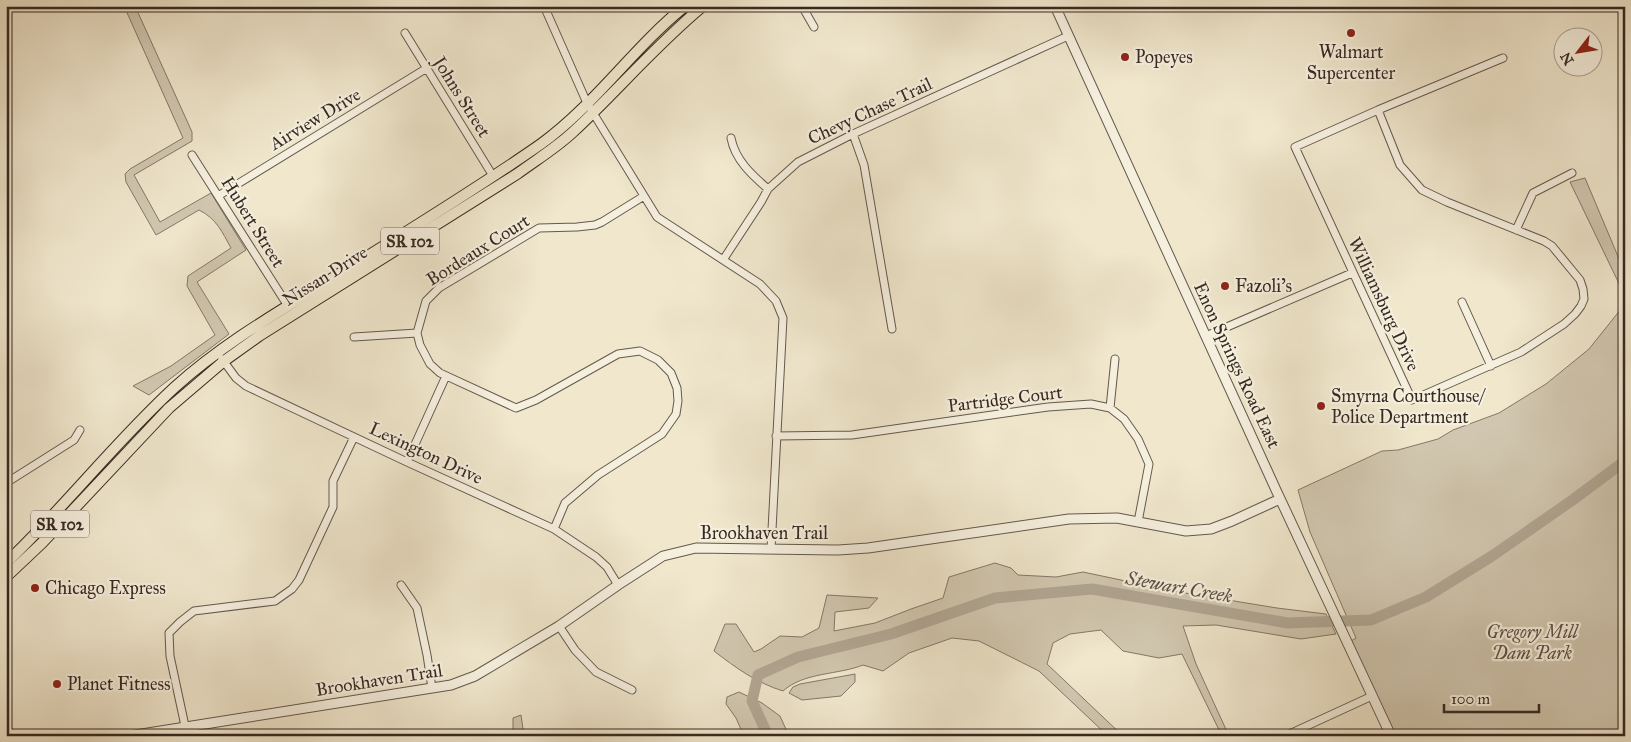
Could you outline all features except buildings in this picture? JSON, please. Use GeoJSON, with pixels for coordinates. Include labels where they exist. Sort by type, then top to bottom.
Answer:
{"type":"FeatureCollection","features":[{"type":"Feature","properties":{"kind":"main road","name":"Nissan Drive"},"geometry":{"type":"LineString","coordinates":[[6,563],[33,538],[133,429],[176,386],[517,174],[572,133],[590,108],[666,21],[685,6]]}},
{"type":"Feature","properties":{"kind":"main road","name":"Nissan Drive"},"geometry":{"type":"LineString","coordinates":[[6,576],[42,543],[169,408],[221,357],[288,306],[544,142],[566,123],[590,108],[703,6]]}},
{"type":"Feature","properties":{"kind":"street"},"geometry":{"type":"LineString","coordinates":[[802,6],[814,27]]}},
{"type":"Feature","properties":{"kind":"street","name":"Enon Springs Road East"},"geometry":{"type":"LineString","coordinates":[[1055,6],[1280,499],[1391,736]]}},
{"type":"Feature","properties":{"kind":"street"},"geometry":{"type":"LineString","coordinates":[[547,8],[590,108],[656,217],[760,284],[776,301],[782,318],[771,549]]}},
{"type":"Feature","properties":{"kind":"street","name":"Johns Street"},"geometry":{"type":"LineString","coordinates":[[405,33],[493,176]]}},
{"type":"Feature","properties":{"kind":"street","name":"Chevy Chase Trail"},"geometry":{"type":"LineString","coordinates":[[723,260],[768,190],[798,162],[853,134],[1068,36]]}},
{"type":"Feature","properties":{"kind":"street"},"geometry":{"type":"LineString","coordinates":[[1378,110],[1503,58]]}},
{"type":"Feature","properties":{"kind":"street","name":"Airview Drive"},"geometry":{"type":"LineString","coordinates":[[218,196],[427,68]]}},
{"type":"Feature","properties":{"kind":"street","name":"Williamsburg Drive"},"geometry":{"type":"LineString","coordinates":[[1378,110],[1400,166],[1422,190],[1544,241],[1552,246],[1580,280],[1583,289],[1584,299],[1581,306],[1564,324],[1520,352],[1412,400],[1295,147],[1378,110]]}},
{"type":"Feature","properties":{"kind":"street"},"geometry":{"type":"LineString","coordinates":[[853,134],[864,165],[892,329]]}},
{"type":"Feature","properties":{"kind":"street"},"geometry":{"type":"LineString","coordinates":[[731,138],[732,145],[743,165],[768,190]]}},
{"type":"Feature","properties":{"kind":"street","name":"Hubert Street"},"geometry":{"type":"LineString","coordinates":[[192,155],[288,306]]}},
{"type":"Feature","properties":{"kind":"street"},"geometry":{"type":"LineString","coordinates":[[1516,230],[1533,194],[1572,172]]}},
{"type":"Feature","properties":{"kind":"street","name":"Bordeaux Court"},"geometry":{"type":"LineString","coordinates":[[416,333],[426,301],[447,283],[539,228],[595,225],[644,196]]}},
{"type":"Feature","properties":{"kind":"street"},"geometry":{"type":"LineString","coordinates":[[1206,336],[1352,273]]}},
{"type":"Feature","properties":{"kind":"street"},"geometry":{"type":"LineString","coordinates":[[1462,302],[1491,366]]}},
{"type":"Feature","properties":{"kind":"street"},"geometry":{"type":"LineString","coordinates":[[354,337],[416,333],[430,364],[440,373],[516,408],[536,400],[618,354],[640,351],[658,360],[671,373],[677,388],[676,414],[662,434],[598,475],[565,503],[554,529]]}},
{"type":"Feature","properties":{"kind":"street","name":"Lexington Drive"},"geometry":{"type":"LineString","coordinates":[[221,357],[236,378],[246,386],[554,529],[596,557],[606,567],[618,585]]}},
{"type":"Feature","properties":{"kind":"street"},"geometry":{"type":"LineString","coordinates":[[1115,359],[1110,408],[1124,419],[1138,439],[1149,464],[1138,522]]}},
{"type":"Feature","properties":{"kind":"street"},"geometry":{"type":"LineString","coordinates":[[407,462],[446,376]]}},
{"type":"Feature","properties":{"kind":"street","name":"Partridge Court"},"geometry":{"type":"LineString","coordinates":[[776,436],[852,435],[1056,406],[1091,404],[1110,408]]}},
{"type":"Feature","properties":{"kind":"street"},"geometry":{"type":"LineString","coordinates":[[6,483],[74,440],[80,430]]}},
{"type":"Feature","properties":{"kind":"street"},"geometry":{"type":"LineString","coordinates":[[185,726],[170,656],[169,633],[194,611],[275,601],[292,589],[299,580],[333,507],[332,481],[354,437]]}},
{"type":"Feature","properties":{"kind":"street","name":"Brookhaven Trail"},"geometry":{"type":"LineString","coordinates":[[129,736],[451,685],[475,676],[559,626],[663,556],[696,548],[838,550],[868,548],[1070,519],[1117,518],[1186,530],[1211,528],[1232,521],[1280,499]]}},
{"type":"Feature","properties":{"kind":"street"},"geometry":{"type":"LineString","coordinates":[[401,585],[417,608],[432,688]]}},
{"type":"Feature","properties":{"kind":"street"},"geometry":{"type":"LineString","coordinates":[[559,626],[575,650],[596,672],[632,690]]}},
{"type":"Feature","properties":{"kind":"street"},"geometry":{"type":"LineString","coordinates":[[1285,736],[1372,696]]}},
{"type":"Feature","properties":{"kind":"street"},"geometry":{"type":"LineString","coordinates":[[6,727],[10,736]]}},
{"type":"Feature","properties":{"kind":"green space"},"geometry":{"type":"Polygon","coordinates":[[[124,6],[135,6],[192,132],[192,141],[134,175],[160,222],[211,193],[246,250],[197,282],[229,334],[149,395],[133,386],[171,366],[215,335],[187,286],[188,276],[231,248],[215,222],[199,210],[156,235],[126,182],[125,174],[130,169],[183,138],[124,6]]]}},
{"type":"Feature","properties":{"kind":"green space"},"geometry":{"type":"Polygon","coordinates":[[[1585,178],[1625,273],[1625,296],[1570,182],[1585,178]]]}},
{"type":"Feature","properties":{"kind":"green space","name":"Gregory Mill Dam Park"},"geometry":{"type":"Polygon","coordinates":[[[1625,304],[1625,736],[1391,736],[1348,643],[1356,638],[1310,532],[1298,490],[1382,451],[1398,450],[1438,439],[1453,430],[1499,413],[1546,384],[1589,349],[1625,304]]]}},
{"type":"Feature","properties":{"kind":"green space"},"geometry":{"type":"Polygon","coordinates":[[[995,563],[1011,568],[1018,575],[1056,577],[1083,572],[1173,591],[1326,614],[1336,634],[1301,639],[1216,625],[1183,626],[1196,664],[1229,736],[1222,736],[1182,654],[1159,658],[1123,651],[1101,630],[1070,634],[1053,643],[1047,664],[1123,736],[1108,736],[1039,671],[979,641],[952,638],[909,653],[883,671],[863,665],[801,680],[783,691],[764,684],[714,651],[725,624],[736,624],[754,652],[780,636],[802,637],[819,628],[827,595],[878,598],[869,608],[835,612],[834,631],[875,623],[943,598],[949,577],[995,563]]]}},
{"type":"Feature","properties":{"kind":"green space"},"geometry":{"type":"Polygon","coordinates":[[[855,674],[855,682],[841,696],[802,700],[789,693],[793,687],[800,684],[855,674]]]}},
{"type":"Feature","properties":{"kind":"green space"},"geometry":{"type":"Polygon","coordinates":[[[739,692],[762,703],[780,716],[789,736],[744,736],[736,718],[726,704],[727,697],[739,692]]]}},
{"type":"Feature","properties":{"kind":"green space"},"geometry":{"type":"Polygon","coordinates":[[[521,715],[524,736],[513,736],[513,718],[521,715]]]}},
{"type":"Feature","properties":{"kind":"waterway","name":"Stewart Creek"},"geometry":{"type":"LineString","coordinates":[[768,736],[752,701],[758,675],[798,657],[891,634],[995,598],[1092,589],[1288,623],[1371,620],[1426,597],[1492,556],[1625,461]]}},
{"type":"Feature","properties":{"kind":"place","name":"Walmart Supercenter"},"geometry":{"type":"Point","coordinates":[1351,33]}},
{"type":"Feature","properties":{"kind":"place","name":"Popeyes"},"geometry":{"type":"Point","coordinates":[1125,57]}},
{"type":"Feature","properties":{"kind":"place","name":"Fazoli's"},"geometry":{"type":"Point","coordinates":[1225,286]}},
{"type":"Feature","properties":{"kind":"place","name":"Smyrna Courthouse/ Police Department"},"geometry":{"type":"Point","coordinates":[1321,406]}},
{"type":"Feature","properties":{"kind":"place","name":"Chicago Express"},"geometry":{"type":"Point","coordinates":[35,588]}},
{"type":"Feature","properties":{"kind":"place","name":"Planet Fitness"},"geometry":{"type":"Point","coordinates":[57,684]}}]}
